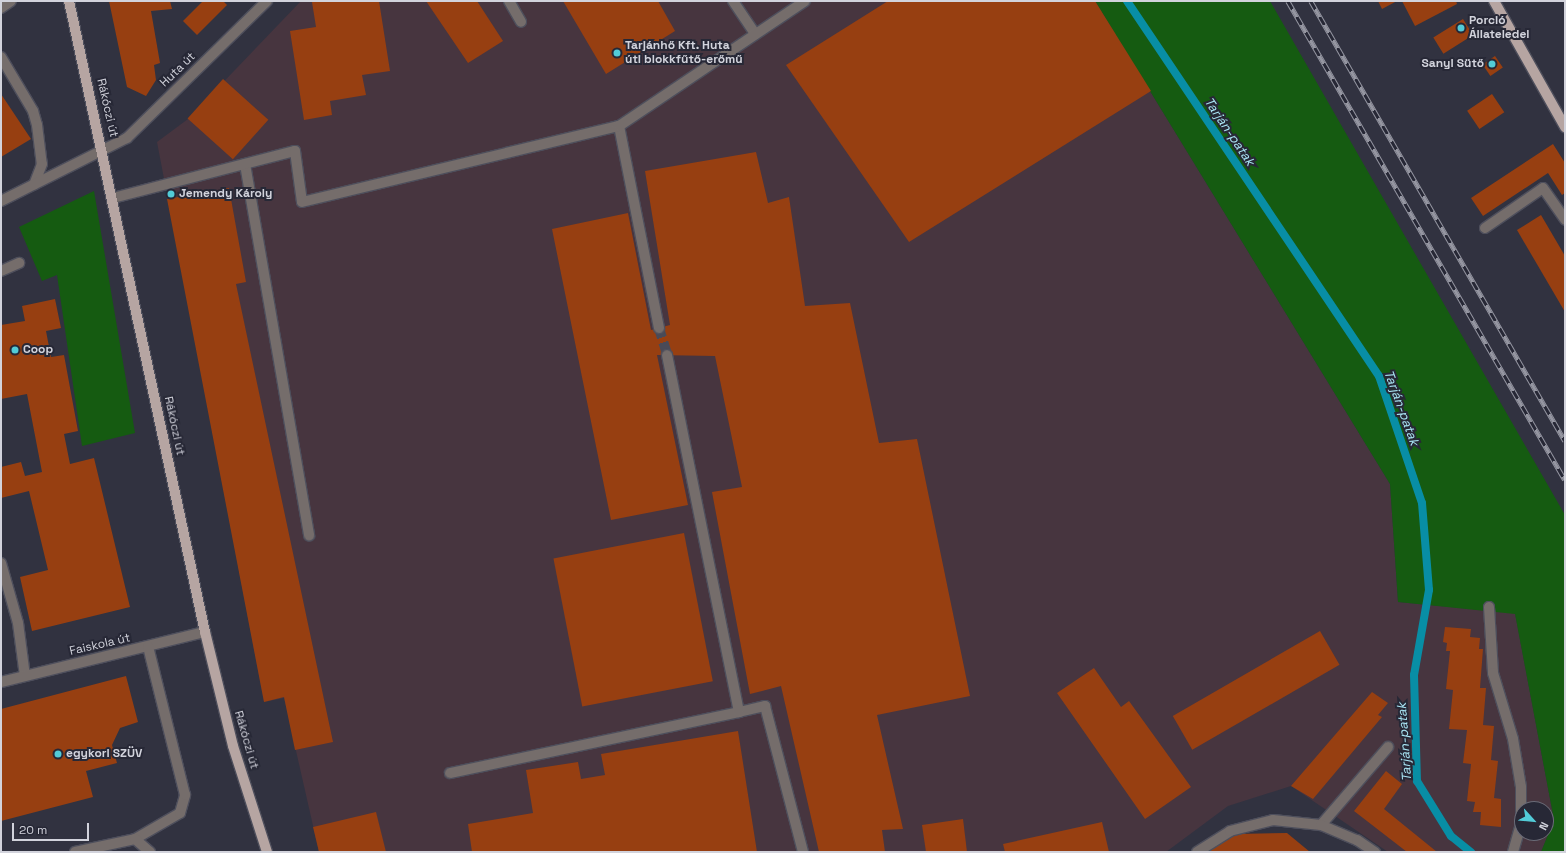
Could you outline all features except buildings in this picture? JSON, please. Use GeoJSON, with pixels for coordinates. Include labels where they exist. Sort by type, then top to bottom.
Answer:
{"type":"FeatureCollection","features":[{"type":"Feature","properties":{"kind":"main road","name":"Rákóczi út"},"geometry":{"type":"LineString","coordinates":[[69,1],[104,152],[205,632],[233,746],[267,852]]}},
{"type":"Feature","properties":{"kind":"main road"},"geometry":{"type":"LineString","coordinates":[[1494,1],[1565,127]]}},
{"type":"Feature","properties":{"kind":"street"},"geometry":{"type":"LineString","coordinates":[[1,8],[11,1]]}},
{"type":"Feature","properties":{"kind":"street","name":"Huta út"},"geometry":{"type":"LineString","coordinates":[[1,201],[104,152],[127,138],[267,1]]}},
{"type":"Feature","properties":{"kind":"street"},"geometry":{"type":"LineString","coordinates":[[509,1],[520,22]]}},
{"type":"Feature","properties":{"kind":"street"},"geometry":{"type":"LineString","coordinates":[[733,1],[755,34]]}},
{"type":"Feature","properties":{"kind":"street"},"geometry":{"type":"LineString","coordinates":[[113,198],[295,151],[302,202],[619,126],[805,1]]}},
{"type":"Feature","properties":{"kind":"street"},"geometry":{"type":"LineString","coordinates":[[1,57],[33,110],[37,124],[42,164],[34,185]]}},
{"type":"Feature","properties":{"kind":"street"},"geometry":{"type":"LineString","coordinates":[[619,126],[659,328]]}},
{"type":"Feature","properties":{"kind":"street"},"geometry":{"type":"LineString","coordinates":[[245,164],[309,536]]}},
{"type":"Feature","properties":{"kind":"street"},"geometry":{"type":"LineString","coordinates":[[1485,228],[1543,188],[1565,220]]}},
{"type":"Feature","properties":{"kind":"street"},"geometry":{"type":"LineString","coordinates":[[1,272],[18,263]]}},
{"type":"Feature","properties":{"kind":"street"},"geometry":{"type":"LineString","coordinates":[[667,355],[739,712]]}},
{"type":"Feature","properties":{"kind":"street"},"geometry":{"type":"LineString","coordinates":[[1,562],[18,623],[25,676]]}},
{"type":"Feature","properties":{"kind":"street"},"geometry":{"type":"LineString","coordinates":[[1489,607],[1493,673],[1513,739],[1521,787],[1521,824],[1513,852]]}},
{"type":"Feature","properties":{"kind":"street","name":"Faiskola út"},"geometry":{"type":"LineString","coordinates":[[1,682],[205,632]]}},
{"type":"Feature","properties":{"kind":"street"},"geometry":{"type":"LineString","coordinates":[[75,852],[135,839],[180,813],[185,795],[148,647]]}},
{"type":"Feature","properties":{"kind":"street"},"geometry":{"type":"LineString","coordinates":[[450,773],[765,706],[803,852]]}},
{"type":"Feature","properties":{"kind":"street"},"geometry":{"type":"LineString","coordinates":[[1321,825],[1388,747]]}},
{"type":"Feature","properties":{"kind":"street"},"geometry":{"type":"LineString","coordinates":[[1197,852],[1230,831],[1250,824],[1291,820],[1321,825],[1357,840],[1375,852]]}},
{"type":"Feature","properties":{"kind":"street"},"geometry":{"type":"LineString","coordinates":[[135,839],[150,852]]}},
{"type":"Feature","properties":{"kind":"shaded area"},"geometry":{"type":"Polygon","coordinates":[[[301,1],[1095,1],[1390,484],[1398,602],[1515,613],[1550,801],[1514,801],[1514,841],[1545,841],[1541,852],[1388,852],[1291,786],[1228,806],[1166,852],[319,852],[284,698],[264,702],[157,142],[188,119],[301,1]]]}},
{"type":"Feature","properties":{"kind":"green space"},"geometry":{"type":"Polygon","coordinates":[[[1095,1],[1270,1],[1565,515],[1565,852],[1541,852],[1545,841],[1554,841],[1554,801],[1550,801],[1515,614],[1398,602],[1390,484],[1095,1]]]}},
{"type":"Feature","properties":{"kind":"green space"},"geometry":{"type":"Polygon","coordinates":[[[94,191],[135,433],[82,446],[57,275],[42,281],[19,227],[94,191]]]}},
{"type":"Feature","properties":{"kind":"waterway","name":"Tarján-patak"},"geometry":{"type":"LineString","coordinates":[[1127,1],[1379,376],[1422,503],[1429,590],[1414,675],[1417,781],[1451,836],[1471,852]]}},
{"type":"Feature","properties":{"kind":"tunnel"},"geometry":{"type":"LineString","coordinates":[[659,328],[667,355]]}},
{"type":"Feature","properties":{"kind":"railway"},"geometry":{"type":"LineString","coordinates":[[1288,1],[1565,480]]}},
{"type":"Feature","properties":{"kind":"railway"},"geometry":{"type":"LineString","coordinates":[[1311,1],[1565,441]]}},
{"type":"Feature","properties":{"kind":"place","name":"Porció Állateledel"},"geometry":{"type":"Point","coordinates":[1461,28]}},
{"type":"Feature","properties":{"kind":"place","name":"Tarjánhő Kft. Huta úti blokkfűtő-erőmű"},"geometry":{"type":"Point","coordinates":[617,53]}},
{"type":"Feature","properties":{"kind":"place","name":"Sanyi Sütő"},"geometry":{"type":"Point","coordinates":[1492,64]}},
{"type":"Feature","properties":{"kind":"place","name":"Jemendy Károly"},"geometry":{"type":"Point","coordinates":[171,194]}},
{"type":"Feature","properties":{"kind":"place","name":"Coop"},"geometry":{"type":"Point","coordinates":[15,350]}},
{"type":"Feature","properties":{"kind":"place","name":"egykori SZÜV"},"geometry":{"type":"Point","coordinates":[58,754]}}]}
